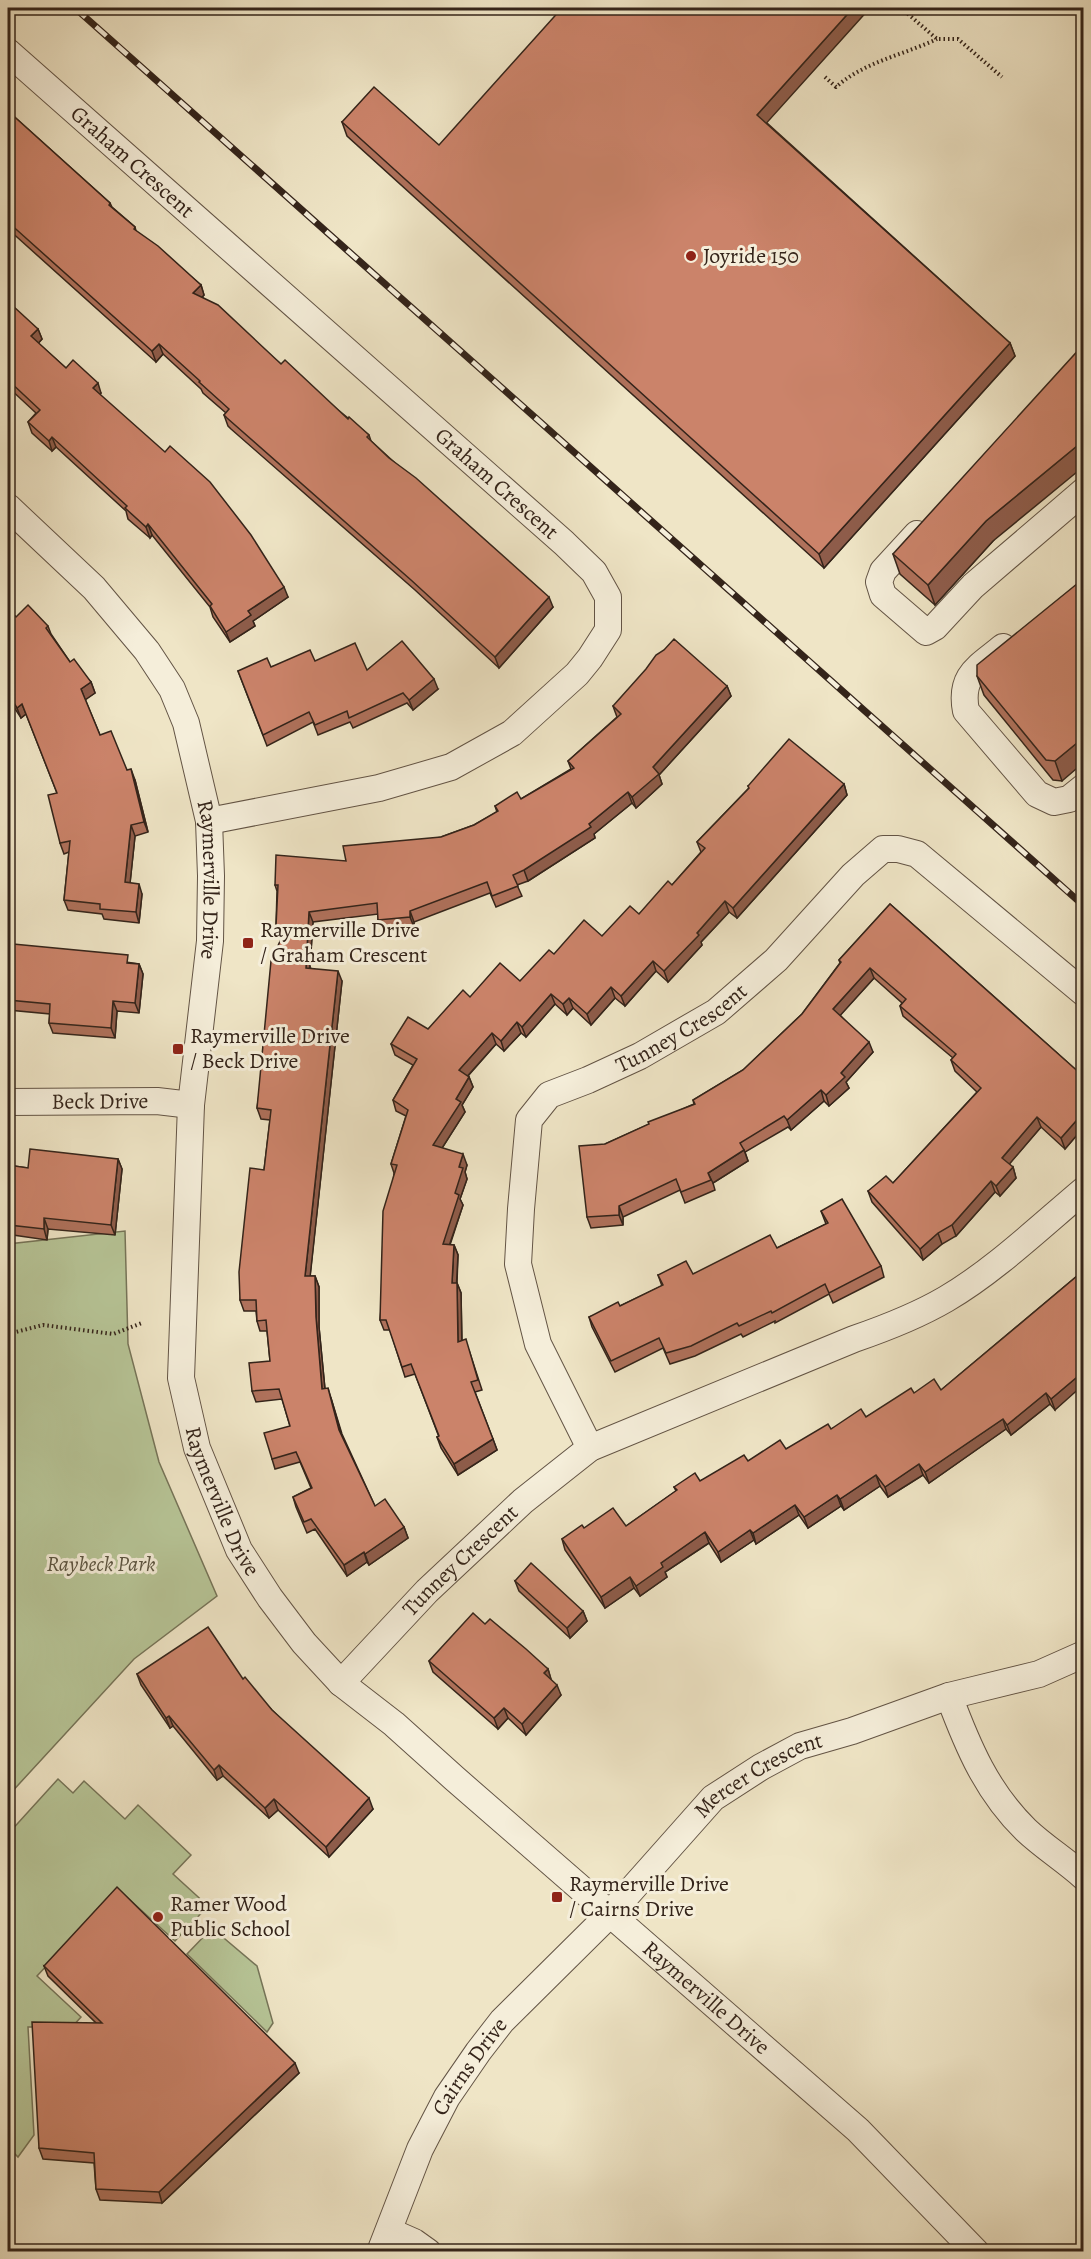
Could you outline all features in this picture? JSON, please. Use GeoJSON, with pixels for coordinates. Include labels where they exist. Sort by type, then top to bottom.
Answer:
{"type":"FeatureCollection","features":[{"type":"Feature","properties":{"kind":"street","name":"Graham Crescent"},"geometry":{"type":"LineString","coordinates":[[8,52],[564,543],[594,572],[608,597],[608,630],[577,674],[512,733],[452,767],[379,788],[208,821]]}},
{"type":"Feature","properties":{"kind":"street"},"geometry":{"type":"LineString","coordinates":[[931,518],[883,571],[879,582],[883,595],[926,632],[935,627],[974,586],[1083,491]]}},
{"type":"Feature","properties":{"kind":"street","name":"Raymerville Drive"},"geometry":{"type":"LineString","coordinates":[[8,507],[94,588],[147,651],[172,689],[186,723],[208,821],[211,876],[210,941],[191,1105],[181,1378],[197,1448],[239,1550],[270,1598],[304,1643],[341,1683],[394,1724],[858,2130],[976,2252]]}},
{"type":"Feature","properties":{"kind":"street"},"geometry":{"type":"LineString","coordinates":[[1022,632],[978,668],[966,682],[964,698],[966,711],[1037,794],[1054,802],[1069,799],[1083,787]]}},
{"type":"Feature","properties":{"kind":"street","name":"Tunney Crescent"},"geometry":{"type":"LineString","coordinates":[[590,1448],[537,1344],[518,1264],[520,1209],[529,1120],[549,1095],[640,1056],[716,1012],[776,960],[853,875],[883,849],[898,849],[917,854],[1083,993]]}},
{"type":"Feature","properties":{"kind":"street","name":"Beck Drive"},"geometry":{"type":"LineString","coordinates":[[8,1102],[149,1101],[191,1105]]}},
{"type":"Feature","properties":{"kind":"street","name":"Tunney Crescent"},"geometry":{"type":"LineString","coordinates":[[341,1683],[427,1590],[523,1502],[590,1448],[854,1339],[892,1326],[947,1298],[991,1267],[1083,1190]]}},
{"type":"Feature","properties":{"kind":"street","name":"Mercer Crescent"},"geometry":{"type":"LineString","coordinates":[[610,1914],[713,1798],[751,1773],[800,1746],[852,1731],[949,1696],[1039,1674],[1083,1654]]}},
{"type":"Feature","properties":{"kind":"street"},"geometry":{"type":"LineString","coordinates":[[949,1696],[971,1754],[988,1786],[1008,1812],[1029,1833],[1083,1877]]}},
{"type":"Feature","properties":{"kind":"street","name":"Cairns Drive"},"geometry":{"type":"LineString","coordinates":[[384,2241],[420,2149],[447,2097],[502,2020],[610,1914]]}},
{"type":"Feature","properties":{"kind":"street"},"geometry":{"type":"LineString","coordinates":[[384,2241],[414,2241],[428,2252]]}},
{"type":"Feature","properties":{"kind":"path"},"geometry":{"type":"LineString","coordinates":[[901,8],[937,39]]}},
{"type":"Feature","properties":{"kind":"path"},"geometry":{"type":"LineString","coordinates":[[825,77],[836,87],[845,79],[869,66],[937,39],[958,39],[1002,77]]}},
{"type":"Feature","properties":{"kind":"path"},"geometry":{"type":"LineString","coordinates":[[8,1334],[43,1325],[112,1334],[142,1323]]}},
{"type":"Feature","properties":{"kind":"green space","name":"Raybeck Park"},"geometry":{"type":"Polygon","coordinates":[[[125,1231],[128,1344],[159,1462],[217,1596],[134,1659],[8,1796],[8,1244],[125,1231]]]}},
{"type":"Feature","properties":{"kind":"green space"},"geometry":{"type":"Polygon","coordinates":[[[58,1779],[73,1793],[84,1781],[125,1819],[138,1805],[191,1855],[173,1874],[208,1906],[175,1941],[118,1889],[37,1976],[81,2017],[72,2027],[28,2027],[34,2135],[18,2157],[8,2147],[8,1834],[58,1779]]]}},
{"type":"Feature","properties":{"kind":"green space"},"geometry":{"type":"Polygon","coordinates":[[[212,1928],[257,1966],[273,2023],[267,2032],[187,1954],[212,1928]]]}},
{"type":"Feature","properties":{"kind":"building","name":"Joyride 150"},"geometry":{"type":"Polygon","coordinates":[[[562,8],[853,8],[757,115],[1010,343],[819,554],[342,122],[374,87],[439,145],[562,8]]]}},
{"type":"Feature","properties":{"kind":"building"},"geometry":{"type":"Polygon","coordinates":[[[8,111],[110,203],[109,205],[135,227],[134,229],[158,246],[201,285],[193,293],[218,305],[281,364],[285,360],[348,419],[349,417],[369,435],[367,437],[389,458],[416,478],[549,597],[495,657],[227,418],[224,415],[229,409],[159,344],[152,351],[8,222],[8,111]]]}},
{"type":"Feature","properties":{"kind":"building"},"geometry":{"type":"Polygon","coordinates":[[[13,306],[38,329],[31,336],[66,368],[73,360],[98,383],[93,388],[165,452],[170,446],[210,482],[251,535],[284,587],[248,611],[251,615],[226,632],[210,606],[212,604],[148,524],[146,527],[125,508],[127,506],[52,437],[49,441],[28,422],[40,410],[8,380],[8,312],[13,306]]]}},
{"type":"Feature","properties":{"kind":"building"},"geometry":{"type":"Polygon","coordinates":[[[1083,345],[1083,441],[986,521],[928,585],[893,554],[1083,345]]]}},
{"type":"Feature","properties":{"kind":"building"},"geometry":{"type":"Polygon","coordinates":[[[1083,579],[1083,738],[1055,761],[1046,760],[977,676],[977,665],[1083,579]]]}},
{"type":"Feature","properties":{"kind":"building"},"geometry":{"type":"Polygon","coordinates":[[[28,605],[48,626],[46,628],[70,662],[74,659],[91,682],[81,689],[100,735],[111,731],[127,770],[131,769],[144,822],[131,825],[125,882],[139,884],[136,912],[100,909],[100,904],[64,900],[70,841],[60,843],[48,795],[57,793],[22,704],[17,708],[8,693],[8,609],[16,617],[28,605]]]}},
{"type":"Feature","properties":{"kind":"building"},"geometry":{"type":"Polygon","coordinates":[[[674,639],[727,686],[653,767],[659,774],[632,797],[628,792],[589,824],[591,827],[513,875],[518,886],[492,896],[487,882],[410,911],[410,917],[378,920],[377,903],[309,912],[306,968],[338,971],[305,1276],[315,1276],[322,1389],[328,1388],[339,1430],[375,1506],[385,1499],[404,1527],[365,1554],[364,1552],[344,1565],[311,1519],[304,1522],[293,1497],[312,1488],[296,1452],[272,1459],[264,1433],[290,1426],[279,1389],[252,1391],[249,1363],[270,1361],[266,1320],[257,1321],[256,1300],[240,1300],[239,1272],[250,1168],[264,1170],[271,1110],[257,1108],[271,961],[287,926],[276,926],[278,885],[275,885],[276,855],[346,861],[343,846],[441,837],[474,825],[498,811],[495,806],[517,792],[521,799],[574,768],[568,761],[621,714],[613,706],[656,655],[674,639]]]}},
{"type":"Feature","properties":{"kind":"building"},"geometry":{"type":"Polygon","coordinates":[[[402,641],[434,679],[409,700],[403,693],[349,718],[347,711],[315,725],[309,712],[263,735],[238,671],[267,658],[271,667],[310,650],[315,661],[355,643],[367,670],[402,641]]]}},
{"type":"Feature","properties":{"kind":"building"},"geometry":{"type":"Polygon","coordinates":[[[789,739],[844,784],[733,908],[725,901],[697,933],[699,935],[664,971],[653,961],[621,996],[611,987],[587,1014],[569,998],[563,1004],[551,994],[522,1027],[517,1022],[501,1041],[492,1033],[459,1070],[469,1077],[456,1099],[461,1102],[433,1145],[463,1154],[459,1167],[463,1168],[455,1193],[459,1195],[443,1244],[454,1245],[452,1283],[457,1283],[458,1342],[466,1339],[478,1380],[471,1382],[493,1439],[454,1464],[437,1437],[439,1436],[411,1364],[402,1367],[386,1320],[380,1320],[383,1211],[397,1165],[391,1164],[408,1110],[393,1100],[417,1059],[391,1044],[408,1017],[428,1029],[463,990],[470,997],[500,963],[520,981],[549,950],[554,954],[584,920],[602,936],[630,906],[639,914],[668,881],[672,885],[705,848],[697,842],[749,788],[748,786],[789,739]]]}},
{"type":"Feature","properties":{"kind":"building"},"geometry":{"type":"Polygon","coordinates":[[[890,904],[1083,1076],[1083,1113],[1061,1138],[1037,1117],[1002,1158],[1013,1167],[996,1186],[991,1181],[952,1225],[938,1233],[920,1249],[868,1191],[886,1176],[893,1183],[981,1088],[951,1060],[956,1054],[900,1006],[906,999],[870,968],[833,1009],[869,1042],[841,1073],[845,1077],[826,1095],[821,1090],[787,1120],[784,1116],[740,1143],[744,1150],[708,1173],[711,1180],[681,1192],[676,1179],[619,1206],[619,1215],[587,1217],[579,1146],[605,1144],[649,1124],[648,1122],[695,1104],[693,1100],[743,1070],[802,1014],[841,962],[839,960],[890,904]]]}},
{"type":"Feature","properties":{"kind":"building"},"geometry":{"type":"Polygon","coordinates":[[[8,945],[128,955],[127,963],[139,964],[135,1003],[113,1001],[111,1028],[49,1023],[50,1004],[8,1000],[8,945]]]}},
{"type":"Feature","properties":{"kind":"building"},"geometry":{"type":"Polygon","coordinates":[[[30,1149],[118,1159],[111,1225],[44,1218],[44,1229],[9,1225],[8,1165],[28,1168],[30,1149]]]}},
{"type":"Feature","properties":{"kind":"building"},"geometry":{"type":"Polygon","coordinates":[[[842,1199],[881,1266],[829,1293],[825,1284],[772,1313],[771,1311],[739,1326],[737,1323],[691,1346],[666,1353],[659,1338],[611,1361],[589,1317],[618,1302],[620,1306],[663,1285],[658,1275],[686,1261],[693,1274],[770,1235],[777,1248],[828,1223],[821,1211],[842,1199]]]}},
{"type":"Feature","properties":{"kind":"building"},"geometry":{"type":"Polygon","coordinates":[[[1083,1271],[1083,1372],[1051,1399],[1046,1393],[1007,1425],[1003,1419],[925,1472],[919,1464],[885,1487],[876,1475],[840,1499],[837,1495],[804,1517],[795,1505],[753,1533],[750,1530],[718,1552],[705,1532],[661,1563],[663,1567],[636,1586],[630,1577],[601,1597],[562,1539],[582,1525],[584,1528],[613,1508],[626,1526],[677,1490],[674,1487],[695,1473],[700,1481],[744,1455],[748,1461],[780,1440],[786,1449],[828,1424],[831,1429],[861,1409],[866,1417],[911,1388],[914,1393],[934,1379],[941,1390],[1083,1271]]]}},
{"type":"Feature","properties":{"kind":"building"},"geometry":{"type":"Polygon","coordinates":[[[531,1563],[583,1611],[567,1628],[515,1581],[531,1563]]]}},
{"type":"Feature","properties":{"kind":"building"},"geometry":{"type":"Polygon","coordinates":[[[473,1613],[485,1624],[490,1619],[526,1649],[548,1669],[544,1673],[557,1685],[522,1724],[504,1708],[494,1718],[429,1661],[473,1613]]]}},
{"type":"Feature","properties":{"kind":"building"},"geometry":{"type":"Polygon","coordinates":[[[208,1627],[243,1679],[245,1677],[272,1710],[369,1798],[326,1847],[274,1799],[265,1808],[219,1765],[214,1770],[169,1716],[166,1718],[137,1674],[208,1627]]]}},
{"type":"Feature","properties":{"kind":"building","name":"Ramer Wood Public School"},"geometry":{"type":"Polygon","coordinates":[[[117,1887],[295,2063],[159,2192],[96,2189],[94,2153],[39,2148],[32,2022],[102,2023],[44,1966],[117,1887]]]}},
{"type":"Feature","properties":{"kind":"railway"},"geometry":{"type":"LineString","coordinates":[[75,8],[1084,906]]}},
{"type":"Feature","properties":{"kind":"place","name":"Joyride 150"},"geometry":{"type":"Point","coordinates":[691,256]}},
{"type":"Feature","properties":{"kind":"place","name":"Raymerville Drive / Graham Crescent"},"geometry":{"type":"Point","coordinates":[248,943]}},
{"type":"Feature","properties":{"kind":"place","name":"Raymerville Drive / Beck Drive"},"geometry":{"type":"Point","coordinates":[178,1049]}},
{"type":"Feature","properties":{"kind":"place","name":"Raymerville Drive / Cairns Drive"},"geometry":{"type":"Point","coordinates":[557,1897]}},
{"type":"Feature","properties":{"kind":"place","name":"Ramer Wood Public School"},"geometry":{"type":"Point","coordinates":[158,1917]}}]}
